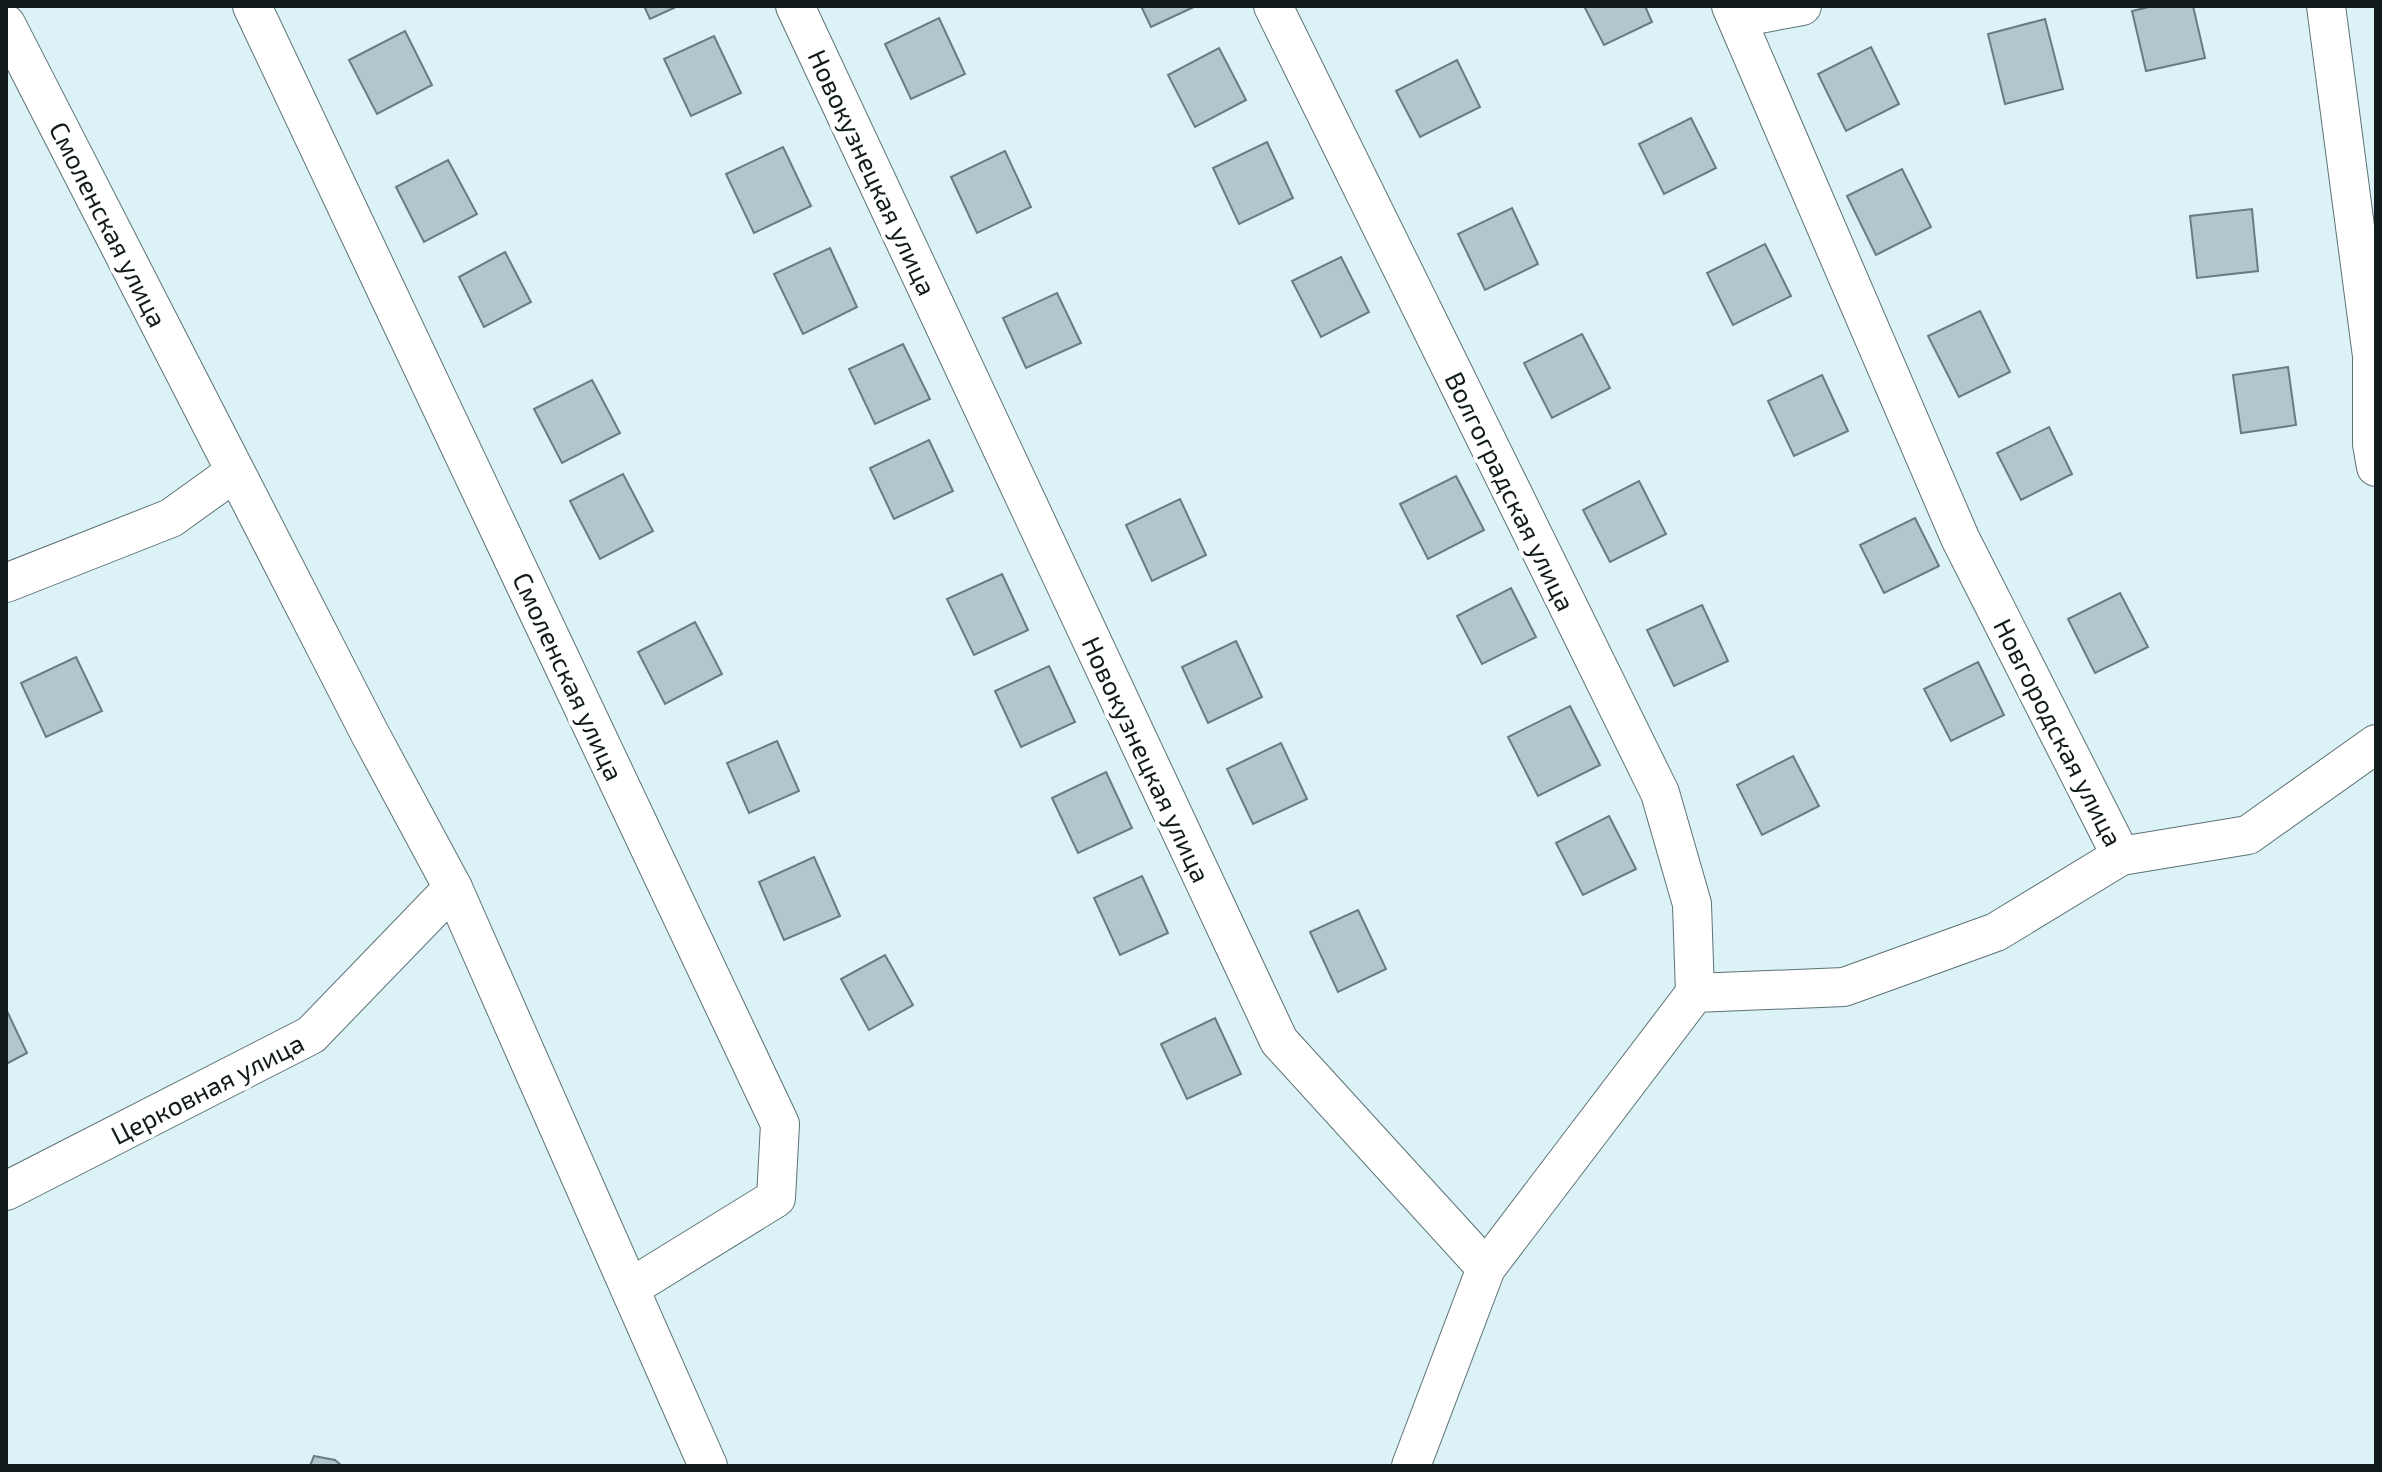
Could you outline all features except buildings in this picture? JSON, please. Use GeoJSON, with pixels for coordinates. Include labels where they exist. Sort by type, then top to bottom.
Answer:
{"type":"FeatureCollection","features":[{"type":"Feature","properties":{"kind":"street","name":"Смоленская улица"},"geometry":{"type":"LineString","coordinates":[[252,6],[780,1124],[776,1198],[630,1288]]}},
{"type":"Feature","properties":{"kind":"street","name":"Новокузнецкая улица"},"geometry":{"type":"LineString","coordinates":[[795,6],[1279,1041],[1486,1268]]}},
{"type":"Feature","properties":{"kind":"street","name":"Волгоградская улица"},"geometry":{"type":"LineString","coordinates":[[1273,6],[1660,793],[1692,904],[1695,993]]}},
{"type":"Feature","properties":{"kind":"street"},"geometry":{"type":"LineString","coordinates":[[1734,12],[1802,6]]}},
{"type":"Feature","properties":{"kind":"street"},"geometry":{"type":"LineString","coordinates":[[2326,6],[2374,356],[2372,444],[2376,467]]}},
{"type":"Feature","properties":{"kind":"street","name":"Новгородская улица"},"geometry":{"type":"LineString","coordinates":[[1695,993],[1844,987],[1996,932],[2121,856],[1960,538],[1734,12]]}},
{"type":"Feature","properties":{"kind":"street","name":"Смоленская улица"},"geometry":{"type":"LineString","coordinates":[[6,24],[369,732],[453,888],[708,1466]]}},
{"type":"Feature","properties":{"kind":"street"},"geometry":{"type":"LineString","coordinates":[[6,583],[171,518],[235,472]]}},
{"type":"Feature","properties":{"kind":"street"},"geometry":{"type":"LineString","coordinates":[[2121,856],[2248,835],[2376,744]]}},
{"type":"Feature","properties":{"kind":"street","name":"Церковная улица"},"geometry":{"type":"LineString","coordinates":[[6,1191],[311,1035],[453,888]]}},
{"type":"Feature","properties":{"kind":"street"},"geometry":{"type":"LineString","coordinates":[[1411,1466],[1486,1268],[1695,993]]}}]}
